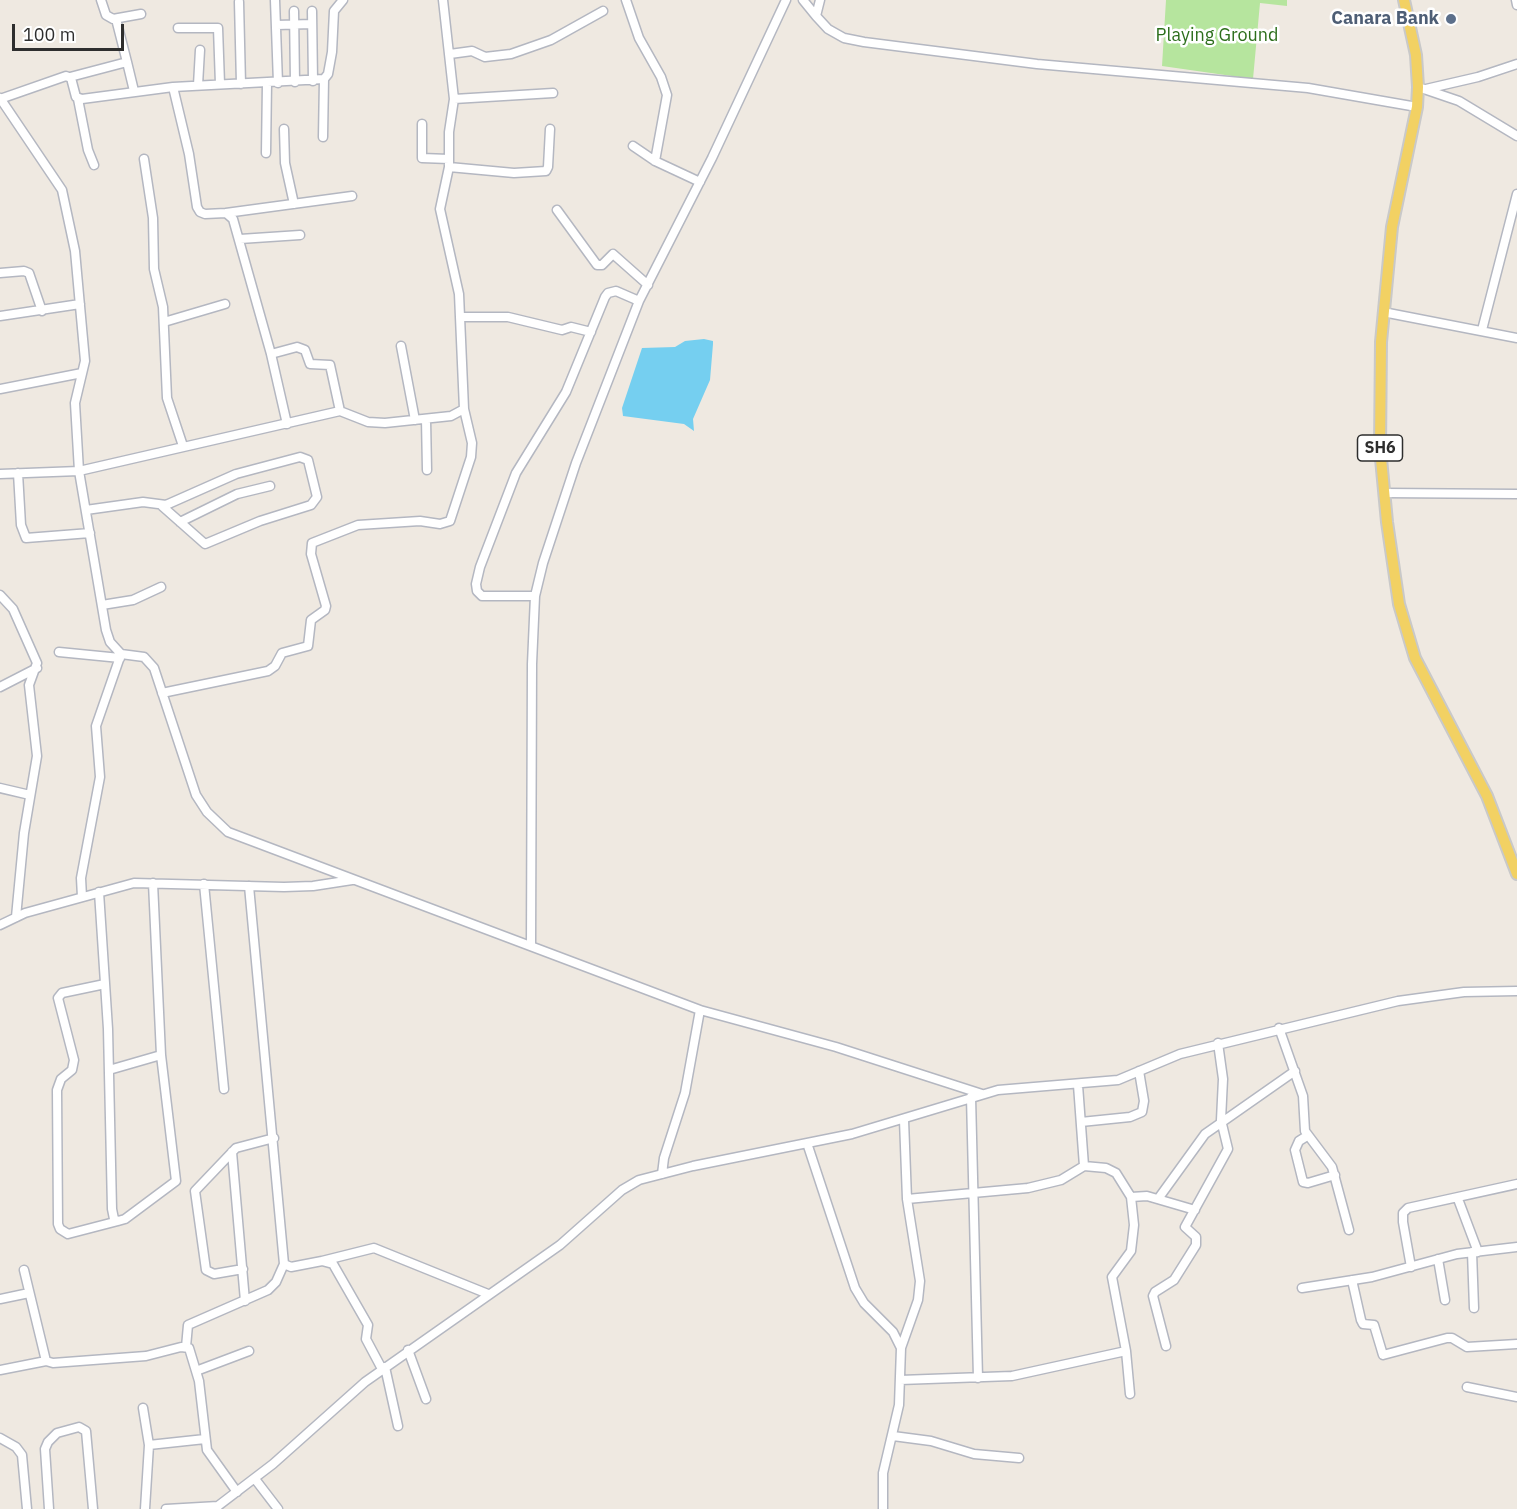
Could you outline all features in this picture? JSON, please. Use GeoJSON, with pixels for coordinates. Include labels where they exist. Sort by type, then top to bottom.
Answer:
{"type":"FeatureCollection","features":[{"type":"Feature","properties":{"kind":"main road","name":"SH6"},"geometry":{"type":"LineString","coordinates":[[1404,0],[1422,88],[1392,226],[1383,312],[1379,389],[1384,493],[1393,565],[1407,634],[1430,689],[1487,796],[1517,874]]}},
{"type":"Feature","properties":{"kind":"street"},"geometry":{"type":"LineString","coordinates":[[101,0],[106,15],[116,19],[141,14]]}},
{"type":"Feature","properties":{"kind":"street"},"geometry":{"type":"LineString","coordinates":[[275,0],[278,83]]}},
{"type":"Feature","properties":{"kind":"street"},"geometry":{"type":"LineString","coordinates":[[323,137],[324,79],[328,74],[332,52],[334,11],[343,0]]}},
{"type":"Feature","properties":{"kind":"street"},"geometry":{"type":"LineString","coordinates":[[162,693],[268,671],[275,666],[282,653],[308,646],[311,620],[325,610],[326,606],[311,550],[312,543],[358,525],[420,521],[441,524],[450,521],[471,457],[472,443],[464,409],[462,317],[440,209],[449,163],[454,99],[443,0]]}},
{"type":"Feature","properties":{"kind":"street"},"geometry":{"type":"LineString","coordinates":[[626,0],[639,38],[661,77],[667,95],[655,160]]}},
{"type":"Feature","properties":{"kind":"street"},"geometry":{"type":"LineString","coordinates":[[531,946],[532,664],[535,596],[557,518],[576,463],[639,302],[700,182],[786,0]]}},
{"type":"Feature","properties":{"kind":"street"},"geometry":{"type":"LineString","coordinates":[[803,0],[828,29],[844,38],[864,42],[1037,64],[1308,88],[1417,107]]}},
{"type":"Feature","properties":{"kind":"street"},"geometry":{"type":"LineString","coordinates":[[816,16],[820,0]]}},
{"type":"Feature","properties":{"kind":"street"},"geometry":{"type":"LineString","coordinates":[[1516,0],[1517,5]]}},
{"type":"Feature","properties":{"kind":"street"},"geometry":{"type":"LineString","coordinates":[[239,3],[241,84]]}},
{"type":"Feature","properties":{"kind":"street"},"geometry":{"type":"LineString","coordinates":[[294,11],[295,82]]}},
{"type":"Feature","properties":{"kind":"street"},"geometry":{"type":"LineString","coordinates":[[312,11],[313,81]]}},
{"type":"Feature","properties":{"kind":"street"},"geometry":{"type":"LineString","coordinates":[[450,54],[472,51],[485,57],[521,51],[551,40],[603,11]]}},
{"type":"Feature","properties":{"kind":"street"},"geometry":{"type":"LineString","coordinates":[[116,19],[134,91]]}},
{"type":"Feature","properties":{"kind":"street"},"geometry":{"type":"LineString","coordinates":[[277,25],[312,24]]}},
{"type":"Feature","properties":{"kind":"street"},"geometry":{"type":"LineString","coordinates":[[178,28],[218,28],[220,84]]}},
{"type":"Feature","properties":{"kind":"street"},"geometry":{"type":"LineString","coordinates":[[198,85],[200,50]]}},
{"type":"Feature","properties":{"kind":"street"},"geometry":{"type":"LineString","coordinates":[[120,656],[110,642],[102,606],[79,471],[75,403],[85,361],[75,251],[62,190],[39,153],[5,113],[0,98],[69,76],[127,62]]}},
{"type":"Feature","properties":{"kind":"street"},"geometry":{"type":"LineString","coordinates":[[1422,88],[1479,77],[1517,64]]}},
{"type":"Feature","properties":{"kind":"street"},"geometry":{"type":"LineString","coordinates":[[69,76],[78,99],[88,150],[94,165]]}},
{"type":"Feature","properties":{"kind":"street"},"geometry":{"type":"LineString","coordinates":[[78,99],[173,87],[324,79]]}},
{"type":"Feature","properties":{"kind":"street"},"geometry":{"type":"LineString","coordinates":[[266,153],[267,83]]}},
{"type":"Feature","properties":{"kind":"street"},"geometry":{"type":"LineString","coordinates":[[173,87],[189,154],[197,207],[200,212],[205,214],[226,213],[352,196]]}},
{"type":"Feature","properties":{"kind":"street"},"geometry":{"type":"LineString","coordinates":[[1422,88],[1459,101],[1517,136]]}},
{"type":"Feature","properties":{"kind":"street"},"geometry":{"type":"LineString","coordinates":[[454,99],[553,93]]}},
{"type":"Feature","properties":{"kind":"street"},"geometry":{"type":"LineString","coordinates":[[422,124],[422,158],[514,173],[546,171],[550,129]]}},
{"type":"Feature","properties":{"kind":"street"},"geometry":{"type":"LineString","coordinates":[[284,129],[285,163],[294,204]]}},
{"type":"Feature","properties":{"kind":"street"},"geometry":{"type":"LineString","coordinates":[[633,146],[655,160],[700,182]]}},
{"type":"Feature","properties":{"kind":"street"},"geometry":{"type":"LineString","coordinates":[[144,159],[153,218],[154,269],[164,307],[167,398],[183,447]]}},
{"type":"Feature","properties":{"kind":"street"},"geometry":{"type":"LineString","coordinates":[[1482,330],[1517,194]]}},
{"type":"Feature","properties":{"kind":"street"},"geometry":{"type":"LineString","coordinates":[[557,210],[597,265],[602,265],[613,254],[648,285]]}},
{"type":"Feature","properties":{"kind":"street"},"geometry":{"type":"LineString","coordinates":[[226,213],[233,219],[240,240],[271,354],[287,424]]}},
{"type":"Feature","properties":{"kind":"street"},"geometry":{"type":"LineString","coordinates":[[240,240],[300,235]]}},
{"type":"Feature","properties":{"kind":"street"},"geometry":{"type":"LineString","coordinates":[[0,273],[29,273],[42,311]]}},
{"type":"Feature","properties":{"kind":"street"},"geometry":{"type":"LineString","coordinates":[[535,596],[482,596],[476,584],[480,567],[516,473],[566,392],[608,292],[616,291],[639,302]]}},
{"type":"Feature","properties":{"kind":"street"},"geometry":{"type":"LineString","coordinates":[[0,316],[80,304]]}},
{"type":"Feature","properties":{"kind":"street"},"geometry":{"type":"LineString","coordinates":[[164,322],[225,304]]}},
{"type":"Feature","properties":{"kind":"street"},"geometry":{"type":"LineString","coordinates":[[1383,312],[1517,338]]}},
{"type":"Feature","properties":{"kind":"street"},"geometry":{"type":"LineString","coordinates":[[462,317],[508,317],[562,330],[571,327],[591,332]]}},
{"type":"Feature","properties":{"kind":"street"},"geometry":{"type":"LineString","coordinates":[[401,346],[416,420]]}},
{"type":"Feature","properties":{"kind":"street"},"geometry":{"type":"LineString","coordinates":[[271,354],[301,347],[305,350],[310,364],[330,365],[340,411]]}},
{"type":"Feature","properties":{"kind":"street"},"geometry":{"type":"LineString","coordinates":[[0,389],[82,373]]}},
{"type":"Feature","properties":{"kind":"street"},"geometry":{"type":"LineString","coordinates":[[0,474],[79,471],[340,411],[368,422],[451,416],[464,409]]}},
{"type":"Feature","properties":{"kind":"street"},"geometry":{"type":"LineString","coordinates":[[426,419],[427,470]]}},
{"type":"Feature","properties":{"kind":"street"},"geometry":{"type":"LineString","coordinates":[[86,510],[143,502],[162,506],[205,544],[260,521],[310,505],[317,497],[308,460],[300,457],[236,474],[162,506]]}},
{"type":"Feature","properties":{"kind":"street"},"geometry":{"type":"LineString","coordinates":[[18,473],[21,525],[26,538],[90,533]]}},
{"type":"Feature","properties":{"kind":"street"},"geometry":{"type":"LineString","coordinates":[[180,522],[230,497],[270,486]]}},
{"type":"Feature","properties":{"kind":"street"},"geometry":{"type":"LineString","coordinates":[[1384,493],[1517,494]]}},
{"type":"Feature","properties":{"kind":"street"},"geometry":{"type":"LineString","coordinates":[[102,606],[133,600],[161,587]]}},
{"type":"Feature","properties":{"kind":"street"},"geometry":{"type":"LineString","coordinates":[[0,595],[17,617],[34,654],[37,668],[29,685],[38,743],[16,917]]}},
{"type":"Feature","properties":{"kind":"street"},"geometry":{"type":"LineString","coordinates":[[59,652],[144,657],[150,662],[196,795],[207,812],[228,832],[700,1010],[836,1047],[982,1094]]}},
{"type":"Feature","properties":{"kind":"street"},"geometry":{"type":"LineString","coordinates":[[82,897],[81,878],[100,777],[101,761],[96,726],[120,656]]}},
{"type":"Feature","properties":{"kind":"street"},"geometry":{"type":"LineString","coordinates":[[0,687],[37,668]]}},
{"type":"Feature","properties":{"kind":"street"},"geometry":{"type":"LineString","coordinates":[[0,788],[30,795]]}},
{"type":"Feature","properties":{"kind":"street"},"geometry":{"type":"LineString","coordinates":[[0,925],[16,917],[134,883],[313,886],[353,879]]}},
{"type":"Feature","properties":{"kind":"street"},"geometry":{"type":"LineString","coordinates":[[105,984],[62,993],[58,998],[74,1060],[72,1070],[62,1079],[57,1090],[58,1224],[60,1229],[68,1234],[125,1219],[176,1181],[161,1055],[153,883]]}},
{"type":"Feature","properties":{"kind":"street"},"geometry":{"type":"LineString","coordinates":[[204,884],[224,1089]]}},
{"type":"Feature","properties":{"kind":"street"},"geometry":{"type":"LineString","coordinates":[[237,1492],[210,1457],[196,1371],[186,1347],[188,1325],[268,1290],[276,1282],[284,1264],[249,886]]}},
{"type":"Feature","properties":{"kind":"street"},"geometry":{"type":"LineString","coordinates":[[99,892],[109,1070],[112,1209],[114,1219],[118,1221]]}},
{"type":"Feature","properties":{"kind":"street"},"geometry":{"type":"LineString","coordinates":[[166,1509],[216,1508],[255,1479],[336,1406],[384,1368],[560,1245],[622,1190],[639,1180],[904,1120],[982,1094],[1015,1088],[1078,1085],[1118,1080],[1176,1055],[1279,1028],[1437,994],[1517,991]]}},
{"type":"Feature","properties":{"kind":"street"},"geometry":{"type":"LineString","coordinates":[[662,1174],[666,1150],[685,1093],[700,1010]]}},
{"type":"Feature","properties":{"kind":"street"},"geometry":{"type":"LineString","coordinates":[[1279,1028],[1303,1096],[1307,1136],[1325,1157],[1335,1175],[1349,1230]]}},
{"type":"Feature","properties":{"kind":"street"},"geometry":{"type":"LineString","coordinates":[[1166,1346],[1153,1296],[1155,1292],[1174,1280],[1196,1245],[1196,1237],[1185,1227],[1228,1149],[1221,1120],[1223,1079],[1218,1043]]}},
{"type":"Feature","properties":{"kind":"street"},"geometry":{"type":"LineString","coordinates":[[109,1070],[161,1055]]}},
{"type":"Feature","properties":{"kind":"street"},"geometry":{"type":"LineString","coordinates":[[1081,1122],[1130,1117],[1142,1112],[1144,1101],[1139,1071]]}},
{"type":"Feature","properties":{"kind":"street"},"geometry":{"type":"LineString","coordinates":[[1158,1199],[1196,1143],[1221,1120],[1295,1071]]}},
{"type":"Feature","properties":{"kind":"street"},"geometry":{"type":"LineString","coordinates":[[1078,1085],[1084,1166]]}},
{"type":"Feature","properties":{"kind":"street"},"geometry":{"type":"LineString","coordinates":[[971,1097],[978,1378]]}},
{"type":"Feature","properties":{"kind":"street"},"geometry":{"type":"LineString","coordinates":[[883,1509],[885,1454],[893,1436],[900,1380],[901,1348],[918,1300],[920,1281],[907,1198],[904,1120]]}},
{"type":"Feature","properties":{"kind":"street"},"geometry":{"type":"LineString","coordinates":[[1307,1136],[1299,1142],[1295,1150],[1303,1182],[1308,1183],[1335,1175]]}},
{"type":"Feature","properties":{"kind":"street"},"geometry":{"type":"LineString","coordinates":[[243,1269],[214,1274],[206,1270],[195,1198],[196,1188],[232,1152],[247,1143],[274,1137]]}},
{"type":"Feature","properties":{"kind":"street"},"geometry":{"type":"LineString","coordinates":[[807,1143],[855,1288],[864,1303],[893,1332],[901,1348]]}},
{"type":"Feature","properties":{"kind":"street"},"geometry":{"type":"LineString","coordinates":[[232,1152],[245,1301]]}},
{"type":"Feature","properties":{"kind":"street"},"geometry":{"type":"LineString","coordinates":[[907,1198],[974,1194],[1046,1185],[1084,1166],[1112,1170],[1131,1197],[1134,1239],[1131,1251],[1112,1277],[1126,1351],[1130,1394]]}},
{"type":"Feature","properties":{"kind":"street"},"geometry":{"type":"LineString","coordinates":[[1411,1267],[1404,1213],[1415,1205],[1458,1198],[1517,1184]]}},
{"type":"Feature","properties":{"kind":"street"},"geometry":{"type":"LineString","coordinates":[[1131,1197],[1158,1199],[1195,1210]]}},
{"type":"Feature","properties":{"kind":"street"},"geometry":{"type":"LineString","coordinates":[[1458,1198],[1475,1252],[1474,1308]]}},
{"type":"Feature","properties":{"kind":"street"},"geometry":{"type":"LineString","coordinates":[[1302,1288],[1352,1280],[1438,1259],[1517,1247]]}},
{"type":"Feature","properties":{"kind":"street"},"geometry":{"type":"LineString","coordinates":[[284,1264],[291,1267],[374,1248],[488,1294]]}},
{"type":"Feature","properties":{"kind":"street"},"geometry":{"type":"LineString","coordinates":[[1438,1259],[1445,1300]]}},
{"type":"Feature","properties":{"kind":"street"},"geometry":{"type":"LineString","coordinates":[[322,1261],[333,1264],[339,1272],[368,1325],[366,1339],[384,1368],[398,1426]]}},
{"type":"Feature","properties":{"kind":"street"},"geometry":{"type":"LineString","coordinates":[[24,1270],[46,1361]]}},
{"type":"Feature","properties":{"kind":"street"},"geometry":{"type":"LineString","coordinates":[[1352,1280],[1361,1320],[1364,1324],[1374,1325],[1381,1352],[1385,1356],[1447,1338],[1452,1338],[1467,1347],[1517,1344]]}},
{"type":"Feature","properties":{"kind":"street"},"geometry":{"type":"LineString","coordinates":[[0,1299],[29,1293]]}},
{"type":"Feature","properties":{"kind":"street"},"geometry":{"type":"LineString","coordinates":[[0,1370],[46,1361],[53,1363],[146,1356],[186,1347]]}},
{"type":"Feature","properties":{"kind":"street"},"geometry":{"type":"LineString","coordinates":[[408,1350],[426,1399]]}},
{"type":"Feature","properties":{"kind":"street"},"geometry":{"type":"LineString","coordinates":[[196,1371],[249,1351]]}},
{"type":"Feature","properties":{"kind":"street"},"geometry":{"type":"LineString","coordinates":[[900,1380],[1012,1376],[1126,1351]]}},
{"type":"Feature","properties":{"kind":"street"},"geometry":{"type":"LineString","coordinates":[[1467,1387],[1517,1397]]}},
{"type":"Feature","properties":{"kind":"street"},"geometry":{"type":"LineString","coordinates":[[143,1408],[149,1445],[145,1509]]}},
{"type":"Feature","properties":{"kind":"street"},"geometry":{"type":"LineString","coordinates":[[49,1509],[45,1449],[57,1433],[79,1427],[86,1431],[93,1509]]}},
{"type":"Feature","properties":{"kind":"street"},"geometry":{"type":"LineString","coordinates":[[893,1436],[931,1441],[974,1454],[1019,1458]]}},
{"type":"Feature","properties":{"kind":"street"},"geometry":{"type":"LineString","coordinates":[[0,1438],[16,1448],[22,1455],[27,1509]]}},
{"type":"Feature","properties":{"kind":"street"},"geometry":{"type":"LineString","coordinates":[[149,1445],[206,1439]]}},
{"type":"Feature","properties":{"kind":"street"},"geometry":{"type":"LineString","coordinates":[[255,1479],[278,1509]]}},
{"type":"Feature","properties":{"kind":"green space","name":"Playing Ground"},"geometry":{"type":"Polygon","coordinates":[[[1166,0],[1287,0],[1287,6],[1260,3],[1253,79],[1162,66],[1166,0]]]}},
{"type":"Feature","properties":{"kind":"water"},"geometry":{"type":"Polygon","coordinates":[[[704,339],[713,341],[710,380],[693,419],[694,431],[684,424],[623,416],[622,408],[642,348],[675,347],[685,341],[704,339]]]}},
{"type":"Feature","properties":{"kind":"place","name":"Canara Bank"},"geometry":{"type":"Point","coordinates":[1451,19]}}]}
